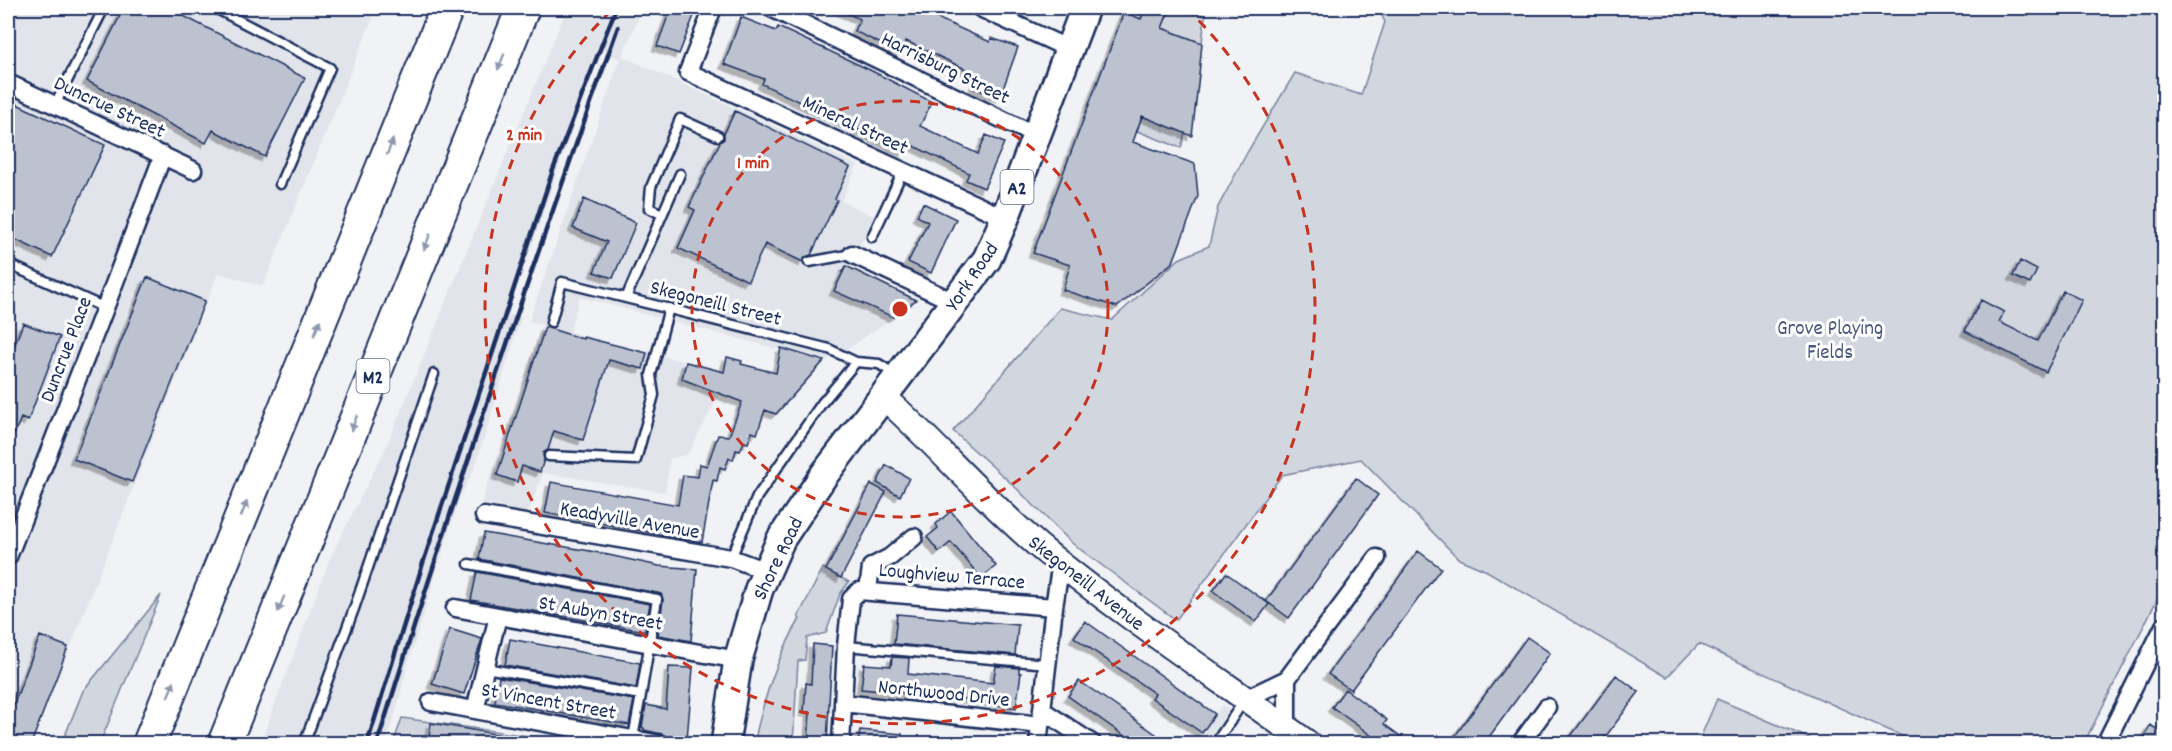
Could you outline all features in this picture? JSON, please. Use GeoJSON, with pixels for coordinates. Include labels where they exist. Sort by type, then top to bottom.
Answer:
{"type":"FeatureCollection","features":[{"type":"Feature","properties":{"kind":"highway"},"geometry":{"type":"LineString","coordinates":[[149,744],[447,8]]}},
{"type":"Feature","properties":{"kind":"highway","name":"M2"},"geometry":{"type":"LineString","coordinates":[[224,744],[522,8]]}},
{"type":"Feature","properties":{"kind":"main road","name":"York Road"},"geometry":{"type":"LineString","coordinates":[[892,387],[987,259],[1005,218],[1085,8]]}},
{"type":"Feature","properties":{"kind":"main road","name":"Shore Road"},"geometry":{"type":"LineString","coordinates":[[725,744],[738,660],[766,572],[781,539],[798,511],[892,387]]}},
{"type":"Feature","properties":{"kind":"street","name":"Mineral Street"},"geometry":{"type":"LineString","coordinates":[[713,8],[688,72],[1005,218]]}},
{"type":"Feature","properties":{"kind":"street","name":"Harrisburg Street"},"geometry":{"type":"LineString","coordinates":[[771,8],[1020,128],[1038,133]]}},
{"type":"Feature","properties":{"kind":"street"},"geometry":{"type":"LineString","coordinates":[[980,8],[1070,49]]}},
{"type":"Feature","properties":{"kind":"street","name":"Duncrue Street"},"geometry":{"type":"LineString","coordinates":[[8,83],[193,170]]}},
{"type":"Feature","properties":{"kind":"street","name":"Duncrue Place"},"geometry":{"type":"LineString","coordinates":[[8,556],[163,155]]}},
{"type":"Feature","properties":{"kind":"street"},"geometry":{"type":"LineString","coordinates":[[852,254],[954,302]]}},
{"type":"Feature","properties":{"kind":"street","name":"Skegoneill Avenue"},"geometry":{"type":"LineString","coordinates":[[892,387],[1012,523],[1113,605],[1309,744]]}},
{"type":"Feature","properties":{"kind":"street","name":"Keadyville Avenue"},"geometry":{"type":"LineString","coordinates":[[484,516],[730,558],[766,572]]}},
{"type":"Feature","properties":{"kind":"street"},"geometry":{"type":"LineString","coordinates":[[868,590],[871,567],[890,557],[914,537]]}},
{"type":"Feature","properties":{"kind":"street"},"geometry":{"type":"LineString","coordinates":[[1245,699],[1287,679],[1377,558]]}},
{"type":"Feature","properties":{"kind":"street"},"geometry":{"type":"LineString","coordinates":[[1038,744],[1054,607],[1062,565]]}},
{"type":"Feature","properties":{"kind":"street","name":"Loughview Terrace"},"geometry":{"type":"LineString","coordinates":[[841,744],[851,599],[859,591],[1054,607]]}},
{"type":"Feature","properties":{"kind":"street","name":"St Aubyn Street"},"geometry":{"type":"LineString","coordinates":[[455,608],[738,660]]}},
{"type":"Feature","properties":{"kind":"street"},"geometry":{"type":"LineString","coordinates":[[475,710],[498,616]]}},
{"type":"Feature","properties":{"kind":"street"},"geometry":{"type":"LineString","coordinates":[[2105,744],[2164,626]]}},
{"type":"Feature","properties":{"kind":"street"},"geometry":{"type":"LineString","coordinates":[[1287,679],[1287,728]]}},
{"type":"Feature","properties":{"kind":"street","name":"St Vincent Street"},"geometry":{"type":"LineString","coordinates":[[430,702],[660,744]]}},
{"type":"Feature","properties":{"kind":"street","name":"Northwood Drive"},"geometry":{"type":"LineString","coordinates":[[843,703],[1041,717],[1093,744]]}},
{"type":"Feature","properties":{"kind":"street"},"geometry":{"type":"LineString","coordinates":[[1520,744],[1547,706]]}},
{"type":"Feature","properties":{"kind":"lane"},"geometry":{"type":"LineString","coordinates":[[55,105],[104,8]]}},
{"type":"Feature","properties":{"kind":"lane"},"geometry":{"type":"LineString","coordinates":[[215,8],[330,68],[280,184]]}},
{"type":"Feature","properties":{"kind":"lane"},"geometry":{"type":"LineString","coordinates":[[662,214],[649,208],[651,187],[680,118],[718,135]]}},
{"type":"Feature","properties":{"kind":"lane"},"geometry":{"type":"LineString","coordinates":[[872,237],[903,171]]}},
{"type":"Feature","properties":{"kind":"lane","name":"Skegoneill Street"},"geometry":{"type":"LineString","coordinates":[[680,174],[626,298],[829,349],[856,362]]}},
{"type":"Feature","properties":{"kind":"lane"},"geometry":{"type":"LineString","coordinates":[[809,262],[852,254]]}},
{"type":"Feature","properties":{"kind":"lane"},"geometry":{"type":"LineString","coordinates":[[8,264],[105,308]]}},
{"type":"Feature","properties":{"kind":"lane"},"geometry":{"type":"LineString","coordinates":[[551,322],[562,282],[626,298]]}},
{"type":"Feature","properties":{"kind":"lane"},"geometry":{"type":"LineString","coordinates":[[549,456],[636,460],[654,395],[651,375],[669,308]]}},
{"type":"Feature","properties":{"kind":"lane"},"geometry":{"type":"LineString","coordinates":[[856,362],[879,363],[892,387]]}},
{"type":"Feature","properties":{"kind":"lane","name":"Shore Road"},"geometry":{"type":"LineString","coordinates":[[730,558],[757,497],[822,403],[856,362]]}},
{"type":"Feature","properties":{"kind":"lane"},"geometry":{"type":"LineString","coordinates":[[304,744],[351,617],[434,374]]}},
{"type":"Feature","properties":{"kind":"lane"},"geometry":{"type":"LineString","coordinates":[[469,564],[657,599],[633,738]]}},
{"type":"Feature","properties":{"kind":"lane"},"geometry":{"type":"LineString","coordinates":[[846,646],[1047,664]]}},
{"type":"Feature","properties":{"kind":"lane"},"geometry":{"type":"LineString","coordinates":[[485,668],[641,694]]}},
{"type":"Feature","properties":{"kind":"lane"},"geometry":{"type":"LineString","coordinates":[[1215,744],[1245,699]]}},
{"type":"Feature","properties":{"kind":"shaded area"},"geometry":{"type":"Polygon","coordinates":[[[8,8],[377,8],[263,286],[218,273],[32,744],[8,743],[8,8]]]}},
{"type":"Feature","properties":{"kind":"shaded area"},"geometry":{"type":"Polygon","coordinates":[[[567,8],[643,8],[622,56],[858,165],[841,201],[876,217],[834,291],[893,317],[854,345],[824,361],[579,297],[570,332],[686,362],[683,379],[720,393],[688,454],[670,459],[665,492],[543,473],[528,513],[481,504],[542,325],[529,321],[620,59],[600,49],[508,314],[521,318],[475,467],[460,497],[386,743],[260,744],[330,558],[386,447],[567,8]]]}},
{"type":"Feature","properties":{"kind":"shaded area"},"geometry":{"type":"Polygon","coordinates":[[[1222,705],[1234,714],[1214,743],[1202,734],[1222,705]]]}},
{"type":"Feature","properties":{"kind":"green space"},"geometry":{"type":"Polygon","coordinates":[[[1170,8],[1184,8],[1205,16],[1202,43],[1162,28],[1170,8]]]}},
{"type":"Feature","properties":{"kind":"green space","name":"Grove Playing Fields"},"geometry":{"type":"Polygon","coordinates":[[[1378,8],[2164,8],[2164,586],[2084,743],[1917,743],[1699,644],[1667,677],[1487,571],[1459,559],[1361,459],[1282,475],[1176,620],[1073,544],[1012,484],[953,431],[1060,308],[1112,320],[1179,259],[1209,246],[1218,207],[1248,151],[1295,73],[1361,95],[1385,22],[1378,8]]]}},
{"type":"Feature","properties":{"kind":"green space"},"geometry":{"type":"Polygon","coordinates":[[[1142,116],[1185,133],[1181,148],[1137,131],[1142,116]]]}},
{"type":"Feature","properties":{"kind":"green space"},"geometry":{"type":"Polygon","coordinates":[[[823,568],[849,582],[840,594],[826,633],[807,638],[805,660],[798,661],[793,743],[754,744],[766,695],[778,664],[800,619],[798,617],[823,568]]]}},
{"type":"Feature","properties":{"kind":"green space"},"geometry":{"type":"Polygon","coordinates":[[[161,595],[100,743],[62,743],[83,691],[161,595]]]}},
{"type":"Feature","properties":{"kind":"green space"},"geometry":{"type":"Polygon","coordinates":[[[1717,699],[1820,743],[1698,743],[1717,699]]]}},
{"type":"Feature","properties":{"kind":"green space"},"geometry":{"type":"Polygon","coordinates":[[[402,718],[534,737],[533,744],[393,744],[402,718]]]}},
{"type":"Feature","properties":{"kind":"building"},"geometry":{"type":"Polygon","coordinates":[[[124,8],[168,8],[305,78],[265,157],[213,130],[206,143],[87,81],[124,8]]]}},
{"type":"Feature","properties":{"kind":"building"},"geometry":{"type":"Polygon","coordinates":[[[671,8],[697,8],[679,54],[657,46],[671,8]]]}},
{"type":"Feature","properties":{"kind":"building"},"geometry":{"type":"Polygon","coordinates":[[[835,8],[915,8],[990,42],[991,38],[1018,47],[1000,97],[973,88],[978,75],[906,41],[900,53],[854,31],[860,19],[835,8]]]}},
{"type":"Feature","properties":{"kind":"building"},"geometry":{"type":"Polygon","coordinates":[[[1146,8],[1170,8],[1162,28],[1202,43],[1199,75],[1192,136],[1142,116],[1133,142],[1195,164],[1198,196],[1173,262],[1117,307],[1063,290],[1070,265],[1033,253],[1124,12],[1141,19],[1146,8]]]}},
{"type":"Feature","properties":{"kind":"building"},"geometry":{"type":"Polygon","coordinates":[[[741,17],[776,31],[778,27],[932,102],[920,126],[978,154],[986,135],[1004,143],[984,188],[966,180],[969,173],[908,143],[904,152],[762,84],[764,79],[724,64],[741,17]]]}},
{"type":"Feature","properties":{"kind":"building"},"geometry":{"type":"Polygon","coordinates":[[[8,100],[105,145],[52,257],[8,236],[8,100]]]}},
{"type":"Feature","properties":{"kind":"building"},"geometry":{"type":"Polygon","coordinates":[[[735,111],[850,167],[811,255],[805,257],[803,262],[765,244],[748,281],[678,248],[695,210],[689,207],[720,142],[724,139],[724,134],[735,111]]]}},
{"type":"Feature","properties":{"kind":"building"},"geometry":{"type":"Polygon","coordinates":[[[584,199],[636,223],[613,278],[594,272],[607,242],[573,228],[584,199]]]}},
{"type":"Feature","properties":{"kind":"building"},"geometry":{"type":"Polygon","coordinates":[[[923,203],[956,219],[931,273],[908,262],[928,222],[917,216],[923,203]]]}},
{"type":"Feature","properties":{"kind":"building"},"geometry":{"type":"Polygon","coordinates":[[[2020,261],[2037,270],[2030,284],[2013,276],[2020,261]]]}},
{"type":"Feature","properties":{"kind":"building"},"geometry":{"type":"Polygon","coordinates":[[[846,266],[916,300],[893,317],[834,291],[846,266]]]}},
{"type":"Feature","properties":{"kind":"building"},"geometry":{"type":"Polygon","coordinates":[[[147,277],[205,301],[132,482],[74,459],[147,277]]]}},
{"type":"Feature","properties":{"kind":"building"},"geometry":{"type":"Polygon","coordinates":[[[2063,291],[2082,300],[2046,372],[1965,331],[1981,300],[2004,312],[1999,322],[2038,341],[2063,291]]]}},
{"type":"Feature","properties":{"kind":"building"},"geometry":{"type":"Polygon","coordinates":[[[23,323],[60,337],[28,421],[21,418],[8,449],[8,363],[23,323]]]}},
{"type":"Feature","properties":{"kind":"building"},"geometry":{"type":"Polygon","coordinates":[[[545,327],[583,339],[583,337],[647,353],[643,369],[609,360],[583,440],[554,431],[548,450],[543,453],[544,460],[540,472],[522,466],[517,482],[497,475],[545,327]]]}},
{"type":"Feature","properties":{"kind":"building"},"geometry":{"type":"Polygon","coordinates":[[[781,348],[824,361],[776,414],[765,410],[757,434],[752,432],[748,443],[744,442],[740,451],[736,450],[733,460],[729,458],[725,469],[720,467],[717,481],[713,480],[702,542],[545,513],[551,482],[678,505],[683,475],[698,477],[700,464],[707,466],[718,435],[729,436],[742,402],[682,379],[686,362],[724,372],[727,357],[742,361],[741,364],[776,373],[781,348]]]}},
{"type":"Feature","properties":{"kind":"building"},"geometry":{"type":"Polygon","coordinates":[[[886,465],[909,478],[900,496],[877,483],[886,465]]]}},
{"type":"Feature","properties":{"kind":"building"},"geometry":{"type":"Polygon","coordinates":[[[1356,478],[1378,495],[1289,618],[1266,601],[1356,478]]]}},
{"type":"Feature","properties":{"kind":"building"},"geometry":{"type":"Polygon","coordinates":[[[871,484],[886,492],[841,578],[826,570],[871,484]]]}},
{"type":"Feature","properties":{"kind":"building"},"geometry":{"type":"Polygon","coordinates":[[[951,511],[996,566],[981,578],[951,542],[939,552],[927,537],[938,528],[936,524],[951,511]]]}},
{"type":"Feature","properties":{"kind":"building"},"geometry":{"type":"Polygon","coordinates":[[[484,533],[590,551],[659,566],[697,569],[691,641],[658,635],[663,600],[661,594],[479,559],[484,533]]]}},
{"type":"Feature","properties":{"kind":"building"},"geometry":{"type":"Polygon","coordinates":[[[1418,551],[1441,568],[1351,690],[1328,674],[1418,551]]]}},
{"type":"Feature","properties":{"kind":"building"},"geometry":{"type":"Polygon","coordinates":[[[477,572],[650,604],[645,631],[471,600],[477,572]]]}},
{"type":"Feature","properties":{"kind":"building"},"geometry":{"type":"Polygon","coordinates":[[[1226,573],[1269,604],[1256,622],[1213,591],[1226,573]]]}},
{"type":"Feature","properties":{"kind":"building"},"geometry":{"type":"Polygon","coordinates":[[[897,614],[1018,625],[1015,655],[894,644],[897,614]]]}},
{"type":"Feature","properties":{"kind":"building"},"geometry":{"type":"Polygon","coordinates":[[[1085,621],[1215,714],[1202,733],[1152,698],[1155,694],[1074,637],[1085,621]]]}},
{"type":"Feature","properties":{"kind":"building"},"geometry":{"type":"Polygon","coordinates":[[[450,629],[482,639],[464,694],[432,684],[450,629]]]}},
{"type":"Feature","properties":{"kind":"building"},"geometry":{"type":"Polygon","coordinates":[[[40,636],[68,647],[31,744],[8,744],[8,704],[13,706],[40,636]]]}},
{"type":"Feature","properties":{"kind":"building"},"geometry":{"type":"Polygon","coordinates":[[[1527,637],[1550,653],[1484,744],[1449,744],[1527,637]]]}},
{"type":"Feature","properties":{"kind":"building"},"geometry":{"type":"Polygon","coordinates":[[[510,639],[640,663],[636,688],[505,665],[510,639]]]}},
{"type":"Feature","properties":{"kind":"building"},"geometry":{"type":"Polygon","coordinates":[[[813,644],[832,646],[827,744],[808,744],[810,712],[804,712],[806,683],[811,684],[813,644]]]}},
{"type":"Feature","properties":{"kind":"building"},"geometry":{"type":"Polygon","coordinates":[[[892,657],[909,658],[908,674],[993,683],[996,666],[1019,668],[1019,673],[1021,673],[1016,708],[968,699],[861,689],[864,664],[891,666],[892,657]]]}},
{"type":"Feature","properties":{"kind":"building"},"geometry":{"type":"Polygon","coordinates":[[[669,667],[693,668],[687,739],[668,737],[644,730],[642,727],[646,705],[666,709],[669,667]]]}},
{"type":"Feature","properties":{"kind":"building"},"geometry":{"type":"Polygon","coordinates":[[[1616,675],[1639,692],[1600,744],[1565,744],[1616,675]]]}},
{"type":"Feature","properties":{"kind":"building"},"geometry":{"type":"Polygon","coordinates":[[[499,677],[634,700],[629,725],[495,702],[499,677]]]}},
{"type":"Feature","properties":{"kind":"building"},"geometry":{"type":"Polygon","coordinates":[[[1079,681],[1170,744],[1136,744],[1068,696],[1079,681]]]}},
{"type":"Feature","properties":{"kind":"building"},"geometry":{"type":"Polygon","coordinates":[[[1345,689],[1387,720],[1384,724],[1411,744],[1383,744],[1332,707],[1345,689]]]}},
{"type":"Feature","properties":{"kind":"building"},"geometry":{"type":"Polygon","coordinates":[[[431,723],[508,736],[507,744],[428,744],[431,723]]]}},
{"type":"Feature","properties":{"kind":"building"},"geometry":{"type":"Polygon","coordinates":[[[2150,725],[2164,733],[2161,744],[2141,744],[2150,725]]]}},
{"type":"Feature","properties":{"kind":"building"},"geometry":{"type":"Polygon","coordinates":[[[860,730],[902,734],[901,744],[858,744],[860,730]]]}},
{"type":"Feature","properties":{"kind":"railway"},"geometry":{"type":"LineString","coordinates":[[367,744],[423,563],[553,170],[616,8]]}},
{"type":"Feature","properties":{"kind":"railway"},"geometry":{"type":"LineString","coordinates":[[377,744],[493,384],[618,27]]}}]}
